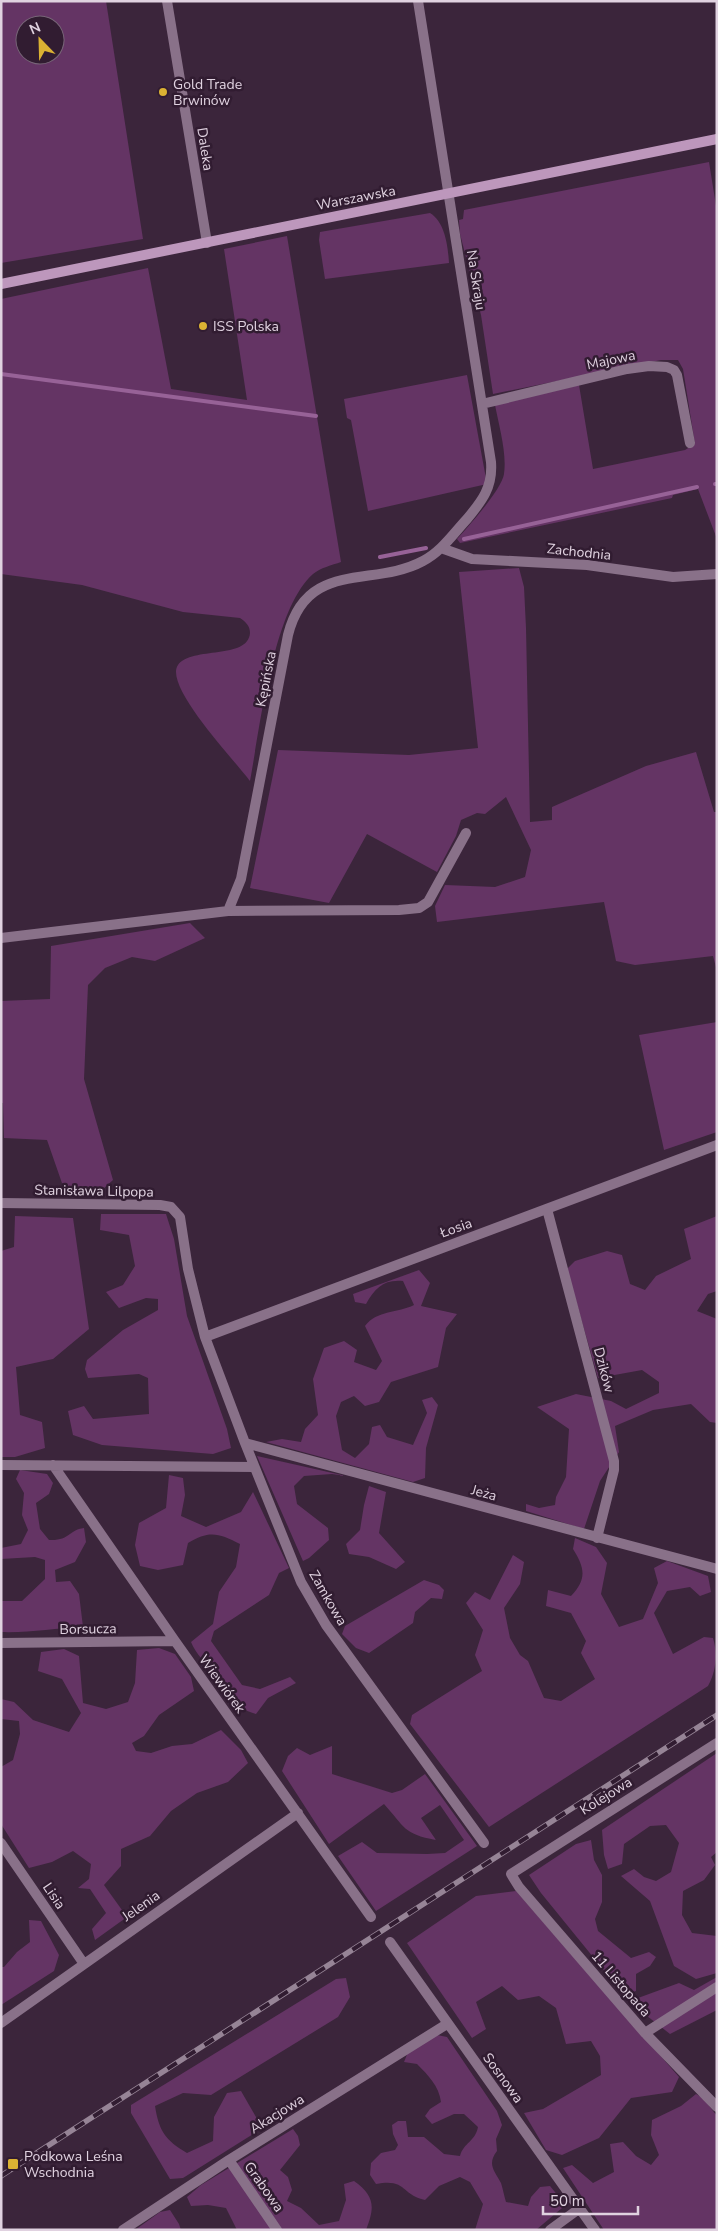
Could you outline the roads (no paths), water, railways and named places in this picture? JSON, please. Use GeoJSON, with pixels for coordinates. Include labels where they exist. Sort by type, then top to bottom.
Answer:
{"type":"FeatureCollection","features":[{"type":"Feature","properties":{"kind":"main road","name":"Warszawska"},"geometry":{"type":"LineString","coordinates":[[1,284],[717,140]]}},
{"type":"Feature","properties":{"kind":"street","name":"Daleka"},"geometry":{"type":"LineString","coordinates":[[167,1],[207,243]]}},
{"type":"Feature","properties":{"kind":"street","name":"Na Skraju"},"geometry":{"type":"LineString","coordinates":[[418,1],[492,470],[489,489],[482,501],[441,548]]}},
{"type":"Feature","properties":{"kind":"street","name":"Majowa"},"geometry":{"type":"LineString","coordinates":[[482,404],[626,369],[658,365],[674,370],[678,375],[690,443]]}},
{"type":"Feature","properties":{"kind":"street","name":"Zachodnia"},"geometry":{"type":"LineString","coordinates":[[441,548],[472,559],[587,565],[673,577],[717,574]]}},
{"type":"Feature","properties":{"kind":"street","name":"Kępińska"},"geometry":{"type":"LineString","coordinates":[[228,911],[241,879],[292,619],[308,598],[320,588],[337,582],[415,565],[435,554],[441,548]]}},
{"type":"Feature","properties":{"kind":"street"},"geometry":{"type":"LineString","coordinates":[[1,938],[228,911],[399,910],[418,908],[432,897],[466,833]]}},
{"type":"Feature","properties":{"kind":"street","name":"Łosia"},"geometry":{"type":"LineString","coordinates":[[205,1336],[717,1145]]}},
{"type":"Feature","properties":{"kind":"street","name":"Stanisława Lilpopa"},"geometry":{"type":"LineString","coordinates":[[1,1203],[160,1205],[171,1207],[180,1217],[188,1269],[205,1336]]}},
{"type":"Feature","properties":{"kind":"street","name":"Dzików"},"geometry":{"type":"LineString","coordinates":[[547,1209],[614,1461],[614,1470],[597,1538]]}},
{"type":"Feature","properties":{"kind":"street","name":"Zamkowa"},"geometry":{"type":"LineString","coordinates":[[205,1336],[254,1467],[301,1582],[326,1625],[484,1843]]}},
{"type":"Feature","properties":{"kind":"street","name":"Jeża"},"geometry":{"type":"LineString","coordinates":[[245,1443],[717,1569]]}},
{"type":"Feature","properties":{"kind":"street"},"geometry":{"type":"LineString","coordinates":[[1,1465],[254,1467]]}},
{"type":"Feature","properties":{"kind":"street","name":"Wiewiórek"},"geometry":{"type":"LineString","coordinates":[[53,1465],[175,1642],[371,1917]]}},
{"type":"Feature","properties":{"kind":"street","name":"Borsucza"},"geometry":{"type":"LineString","coordinates":[[1,1643],[175,1642]]}},
{"type":"Feature","properties":{"kind":"street","name":"Kolejowa"},"geometry":{"type":"LineString","coordinates":[[511,1874],[717,1743]]}},
{"type":"Feature","properties":{"kind":"street","name":"Jelenia"},"geometry":{"type":"LineString","coordinates":[[1,2023],[298,1813]]}},
{"type":"Feature","properties":{"kind":"street","name":"Lisia"},"geometry":{"type":"LineString","coordinates":[[1,1843],[84,1964]]}},
{"type":"Feature","properties":{"kind":"street","name":"11 Listopada"},"geometry":{"type":"LineString","coordinates":[[511,1874],[518,1887],[645,2033],[717,2107]]}},
{"type":"Feature","properties":{"kind":"street","name":"Sosnowa"},"geometry":{"type":"LineString","coordinates":[[390,1942],[596,2230]]}},
{"type":"Feature","properties":{"kind":"street"},"geometry":{"type":"LineString","coordinates":[[645,2033],[717,1987]]}},
{"type":"Feature","properties":{"kind":"street","name":"Akacjowa"},"geometry":{"type":"LineString","coordinates":[[123,2230],[229,2160],[447,2024]]}},
{"type":"Feature","properties":{"kind":"street","name":"Grabowa"},"geometry":{"type":"LineString","coordinates":[[229,2160],[277,2230]]}},
{"type":"Feature","properties":{"kind":"street"},"geometry":{"type":"LineString","coordinates":[[550,2230],[580,2208]]}},
{"type":"Feature","properties":{"kind":"waterway"},"geometry":{"type":"LineString","coordinates":[[1,374],[316,416]]}},
{"type":"Feature","properties":{"kind":"waterway"},"geometry":{"type":"LineString","coordinates":[[464,539],[697,487]]}},
{"type":"Feature","properties":{"kind":"waterway"},"geometry":{"type":"LineString","coordinates":[[380,557],[426,548]]}},
{"type":"Feature","properties":{"kind":"railway"},"geometry":{"type":"LineString","coordinates":[[1,2176],[717,1715]]}},
{"type":"Feature","properties":{"kind":"place","name":"Gold Trade Brwinów"},"geometry":{"type":"Point","coordinates":[163,92]}},
{"type":"Feature","properties":{"kind":"place","name":"ISS Polska"},"geometry":{"type":"Point","coordinates":[203,326]}},
{"type":"Feature","properties":{"kind":"place","name":"Podkowa Leśna Wschodnia"},"geometry":{"type":"Point","coordinates":[13,2164]}}]}
